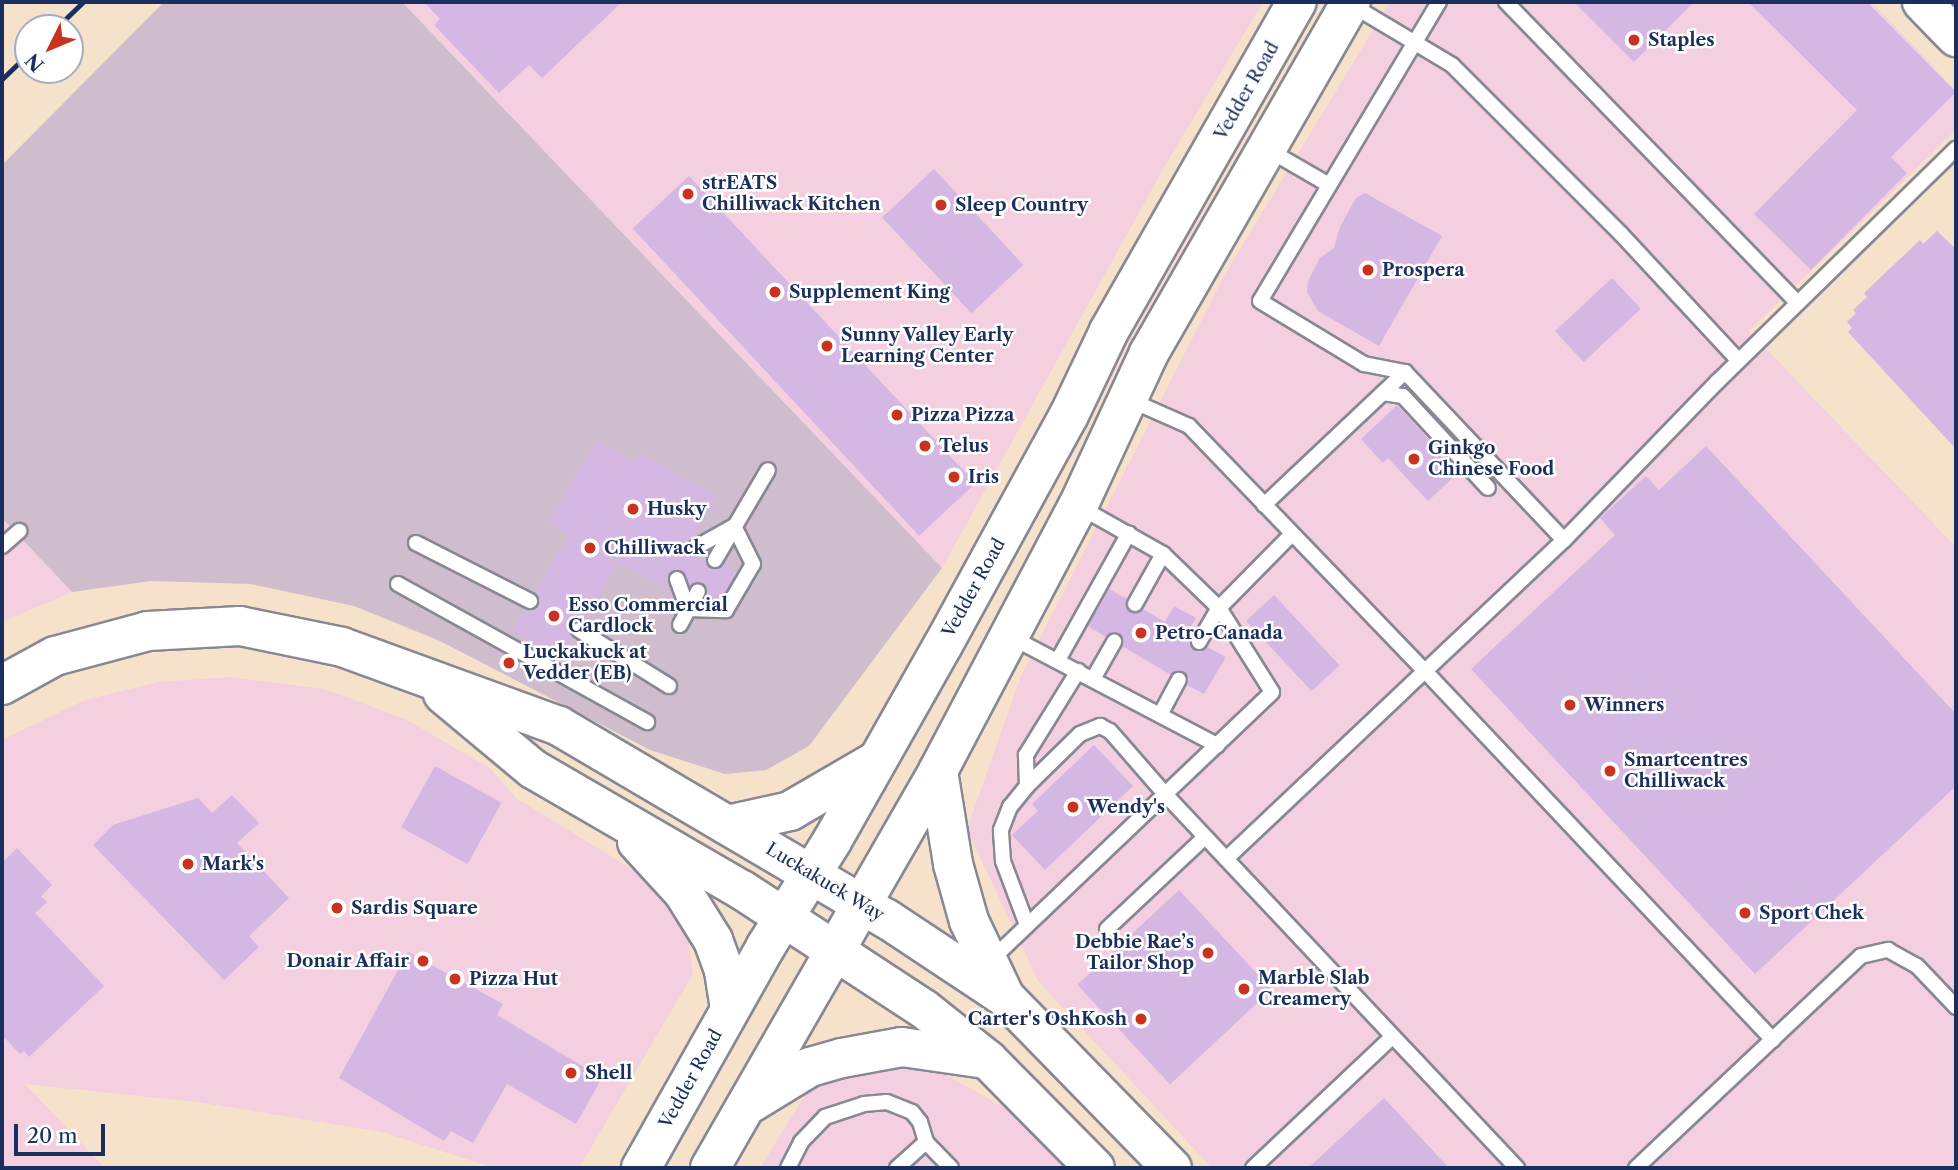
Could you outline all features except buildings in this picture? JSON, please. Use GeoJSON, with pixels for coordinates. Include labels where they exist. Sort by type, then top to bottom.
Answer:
{"type":"FeatureCollection","features":[{"type":"Feature","properties":{"kind":"main road","name":"Vedder Road"},"geometry":{"type":"LineString","coordinates":[[641,1168],[782,918],[811,874],[876,761],[1049,451],[1109,331],[1297,2]]}},
{"type":"Feature","properties":{"kind":"main road"},"geometry":{"type":"LineString","coordinates":[[1922,2],[1956,37]]}},
{"type":"Feature","properties":{"kind":"main road"},"geometry":{"type":"LineString","coordinates":[[710,1168],[938,771],[1078,506],[1150,353],[1350,3]]}},
{"type":"Feature","properties":{"kind":"main road","name":"Luckakuck Way"},"geometry":{"type":"LineString","coordinates":[[2,685],[55,656],[148,631],[240,626],[342,648],[559,726],[860,903],[1005,997],[1172,1168]]}},
{"type":"Feature","properties":{"kind":"main road","name":"Luckakuck Way"},"geometry":{"type":"LineString","coordinates":[[423,677],[533,769],[834,949],[924,1009],[988,1060],[1095,1168]]}},
{"type":"Feature","properties":{"kind":"main road"},"geometry":{"type":"LineString","coordinates":[[727,825],[790,811],[876,761]]}},
{"type":"Feature","properties":{"kind":"main road"},"geometry":{"type":"LineString","coordinates":[[938,771],[953,863],[969,921],[1005,997]]}},
{"type":"Feature","properties":{"kind":"main road"},"geometry":{"type":"LineString","coordinates":[[612,814],[683,892],[713,940],[724,971],[730,1009]]}},
{"type":"Feature","properties":{"kind":"main road"},"geometry":{"type":"LineString","coordinates":[[748,1105],[810,1067],[842,1058],[902,1048],[988,1060]]}},
{"type":"Feature","properties":{"kind":"lane"},"geometry":{"type":"LineString","coordinates":[[1439,2],[1259,301],[1364,363],[1405,372],[1564,540]]}},
{"type":"Feature","properties":{"kind":"lane"},"geometry":{"type":"LineString","coordinates":[[1506,2],[1798,303]]}},
{"type":"Feature","properties":{"kind":"lane"},"geometry":{"type":"LineString","coordinates":[[1350,3],[1452,65],[1620,234],[1739,361]]}},
{"type":"Feature","properties":{"kind":"lane"},"geometry":{"type":"LineString","coordinates":[[1267,149],[1329,185]]}},
{"type":"Feature","properties":{"kind":"lane"},"geometry":{"type":"LineString","coordinates":[[1226,859],[1564,540],[1739,361],[1956,149]]}},
{"type":"Feature","properties":{"kind":"lane"},"geometry":{"type":"LineString","coordinates":[[1264,505],[1405,372]]}},
{"type":"Feature","properties":{"kind":"lane"},"geometry":{"type":"LineString","coordinates":[[1383,393],[1403,396],[1488,488]]}},
{"type":"Feature","properties":{"kind":"lane"},"geometry":{"type":"LineString","coordinates":[[1129,400],[1189,426],[1291,535],[1425,671],[1773,1040]]}},
{"type":"Feature","properties":{"kind":"lane"},"geometry":{"type":"LineString","coordinates":[[715,560],[768,470]]}},
{"type":"Feature","properties":{"kind":"lane"},"geometry":{"type":"LineString","coordinates":[[990,961],[1272,692],[1219,608],[1163,554],[1078,506]]}},
{"type":"Feature","properties":{"kind":"lane"},"geometry":{"type":"LineString","coordinates":[[695,548],[734,526]]}},
{"type":"Feature","properties":{"kind":"lane"},"geometry":{"type":"LineString","coordinates":[[688,609],[726,610],[753,564],[734,526]]}},
{"type":"Feature","properties":{"kind":"lane"},"geometry":{"type":"LineString","coordinates":[[2,546],[19,531]]}},
{"type":"Feature","properties":{"kind":"lane"},"geometry":{"type":"LineString","coordinates":[[1058,660],[1129,533]]}},
{"type":"Feature","properties":{"kind":"lane"},"geometry":{"type":"LineString","coordinates":[[1199,642],[1219,608],[1291,535]]}},
{"type":"Feature","properties":{"kind":"lane"},"geometry":{"type":"LineString","coordinates":[[416,543],[530,601]]}},
{"type":"Feature","properties":{"kind":"lane"},"geometry":{"type":"LineString","coordinates":[[1135,604],[1163,554]]}},
{"type":"Feature","properties":{"kind":"lane"},"geometry":{"type":"LineString","coordinates":[[677,579],[688,609]]}},
{"type":"Feature","properties":{"kind":"lane"},"geometry":{"type":"LineString","coordinates":[[398,584],[648,722]]}},
{"type":"Feature","properties":{"kind":"lane"},"geometry":{"type":"LineString","coordinates":[[680,625],[698,591]]}},
{"type":"Feature","properties":{"kind":"lane"},"geometry":{"type":"LineString","coordinates":[[579,630],[669,686]]}},
{"type":"Feature","properties":{"kind":"lane"},"geometry":{"type":"LineString","coordinates":[[1011,636],[1217,746]]}},
{"type":"Feature","properties":{"kind":"lane"},"geometry":{"type":"LineString","coordinates":[[1093,679],[1114,642]]}},
{"type":"Feature","properties":{"kind":"lane"},"geometry":{"type":"LineString","coordinates":[[1027,786],[1026,755],[1078,671]]}},
{"type":"Feature","properties":{"kind":"lane"},"geometry":{"type":"LineString","coordinates":[[1160,715],[1179,680]]}},
{"type":"Feature","properties":{"kind":"lane"},"geometry":{"type":"LineString","coordinates":[[1027,925],[1003,861],[1001,830],[1010,807],[1027,786],[1080,734],[1100,726],[1110,731],[1205,837],[1517,1168]]}},
{"type":"Feature","properties":{"kind":"lane"},"geometry":{"type":"LineString","coordinates":[[1107,929],[1205,837]]}},
{"type":"Feature","properties":{"kind":"lane"},"geometry":{"type":"LineString","coordinates":[[1636,1168],[1861,956],[1888,950],[1917,965],[1956,1007]]}},
{"type":"Feature","properties":{"kind":"lane"},"geometry":{"type":"LineString","coordinates":[[1253,1168],[1393,1036]]}},
{"type":"Feature","properties":{"kind":"lane"},"geometry":{"type":"LineString","coordinates":[[788,1168],[801,1142],[825,1117],[864,1104],[887,1102],[912,1112],[920,1122],[926,1142],[951,1168]]}},
{"type":"Feature","properties":{"kind":"lane"},"geometry":{"type":"LineString","coordinates":[[897,1168],[926,1142]]}},
{"type":"Feature","properties":{"kind":"shaded area"},"geometry":{"type":"Polygon","coordinates":[[[164,2],[402,2],[942,568],[809,746],[766,770],[725,774],[650,750],[440,641],[354,606],[250,584],[151,581],[72,592],[2,518],[2,165],[164,2]]]}},
{"type":"Feature","properties":{"kind":"shaded area"},"geometry":{"type":"Polygon","coordinates":[[[402,2],[1263,2],[1166,164],[942,568],[402,2]]]}},
{"type":"Feature","properties":{"kind":"shaded area"},"geometry":{"type":"Polygon","coordinates":[[[1390,2],[1872,2],[1956,91],[1956,130],[1749,331],[1956,547],[1956,1168],[1212,1168],[1038,981],[967,829],[1021,676],[1225,274],[1390,2]]]}},
{"type":"Feature","properties":{"kind":"shaded area"},"geometry":{"type":"Polygon","coordinates":[[[2,518],[72,592],[2,622],[2,518]]]}},
{"type":"Feature","properties":{"kind":"shaded area","name":"Sardis Square"},"geometry":{"type":"Polygon","coordinates":[[[231,677],[325,689],[405,719],[490,768],[516,798],[658,885],[687,932],[693,974],[579,1168],[494,1168],[382,1132],[197,1102],[25,1084],[105,1168],[2,1168],[2,740],[85,700],[158,682],[231,677]]]}},
{"type":"Feature","properties":{"kind":"shaded area"},"geometry":{"type":"Polygon","coordinates":[[[920,1060],[1014,1113],[1065,1168],[760,1168],[815,1079],[920,1060]]]}},
{"type":"Feature","properties":{"kind":"railway"},"geometry":{"type":"LineString","coordinates":[[71,14],[83,2]]}},
{"type":"Feature","properties":{"kind":"railway"},"geometry":{"type":"LineString","coordinates":[[2,79],[14,67]]}},
{"type":"Feature","properties":{"kind":"place","name":"Staples"},"geometry":{"type":"Point","coordinates":[1634,40]}},
{"type":"Feature","properties":{"kind":"place","name":"strEATS Chilliwack Kitchen"},"geometry":{"type":"Point","coordinates":[688,194]}},
{"type":"Feature","properties":{"kind":"place","name":"Sleep Country"},"geometry":{"type":"Point","coordinates":[941,205]}},
{"type":"Feature","properties":{"kind":"place","name":"Prospera"},"geometry":{"type":"Point","coordinates":[1368,270]}},
{"type":"Feature","properties":{"kind":"place","name":"Supplement King"},"geometry":{"type":"Point","coordinates":[775,292]}},
{"type":"Feature","properties":{"kind":"place","name":"Sunny Valley Early Learning Center"},"geometry":{"type":"Point","coordinates":[827,346]}},
{"type":"Feature","properties":{"kind":"place","name":"Pizza Pizza"},"geometry":{"type":"Point","coordinates":[897,415]}},
{"type":"Feature","properties":{"kind":"place","name":"Telus"},"geometry":{"type":"Point","coordinates":[925,446]}},
{"type":"Feature","properties":{"kind":"place","name":"Ginkgo Chinese Food"},"geometry":{"type":"Point","coordinates":[1414,459]}},
{"type":"Feature","properties":{"kind":"place","name":"Iris"},"geometry":{"type":"Point","coordinates":[954,477]}},
{"type":"Feature","properties":{"kind":"place","name":"Husky"},"geometry":{"type":"Point","coordinates":[633,509]}},
{"type":"Feature","properties":{"kind":"place","name":"Chilliwack"},"geometry":{"type":"Point","coordinates":[590,548]}},
{"type":"Feature","properties":{"kind":"place","name":"Esso Commercial Cardlock"},"geometry":{"type":"Point","coordinates":[554,616]}},
{"type":"Feature","properties":{"kind":"place","name":"Petro-Canada"},"geometry":{"type":"Point","coordinates":[1141,633]}},
{"type":"Feature","properties":{"kind":"place","name":"Luckakuck at Vedder (EB)"},"geometry":{"type":"Point","coordinates":[509,663]}},
{"type":"Feature","properties":{"kind":"place","name":"Winners"},"geometry":{"type":"Point","coordinates":[1570,705]}},
{"type":"Feature","properties":{"kind":"place","name":"Smartcentres Chilliwack"},"geometry":{"type":"Point","coordinates":[1610,771]}},
{"type":"Feature","properties":{"kind":"place","name":"Wendy's"},"geometry":{"type":"Point","coordinates":[1073,807]}},
{"type":"Feature","properties":{"kind":"place","name":"Mark's"},"geometry":{"type":"Point","coordinates":[188,864]}},
{"type":"Feature","properties":{"kind":"place","name":"Sardis Square"},"geometry":{"type":"Point","coordinates":[337,908]}},
{"type":"Feature","properties":{"kind":"place","name":"Sport Chek"},"geometry":{"type":"Point","coordinates":[1745,913]}},
{"type":"Feature","properties":{"kind":"place","name":"Debbie Rae’s Tailor Shop"},"geometry":{"type":"Point","coordinates":[1208,953]}},
{"type":"Feature","properties":{"kind":"place","name":"Donair Affair"},"geometry":{"type":"Point","coordinates":[423,961]}},
{"type":"Feature","properties":{"kind":"place","name":"Pizza Hut"},"geometry":{"type":"Point","coordinates":[455,979]}},
{"type":"Feature","properties":{"kind":"place","name":"Marble Slab Creamery"},"geometry":{"type":"Point","coordinates":[1244,989]}},
{"type":"Feature","properties":{"kind":"place","name":"Carter's OshKosh"},"geometry":{"type":"Point","coordinates":[1141,1019]}},
{"type":"Feature","properties":{"kind":"place","name":"Shell"},"geometry":{"type":"Point","coordinates":[571,1073]}}]}
